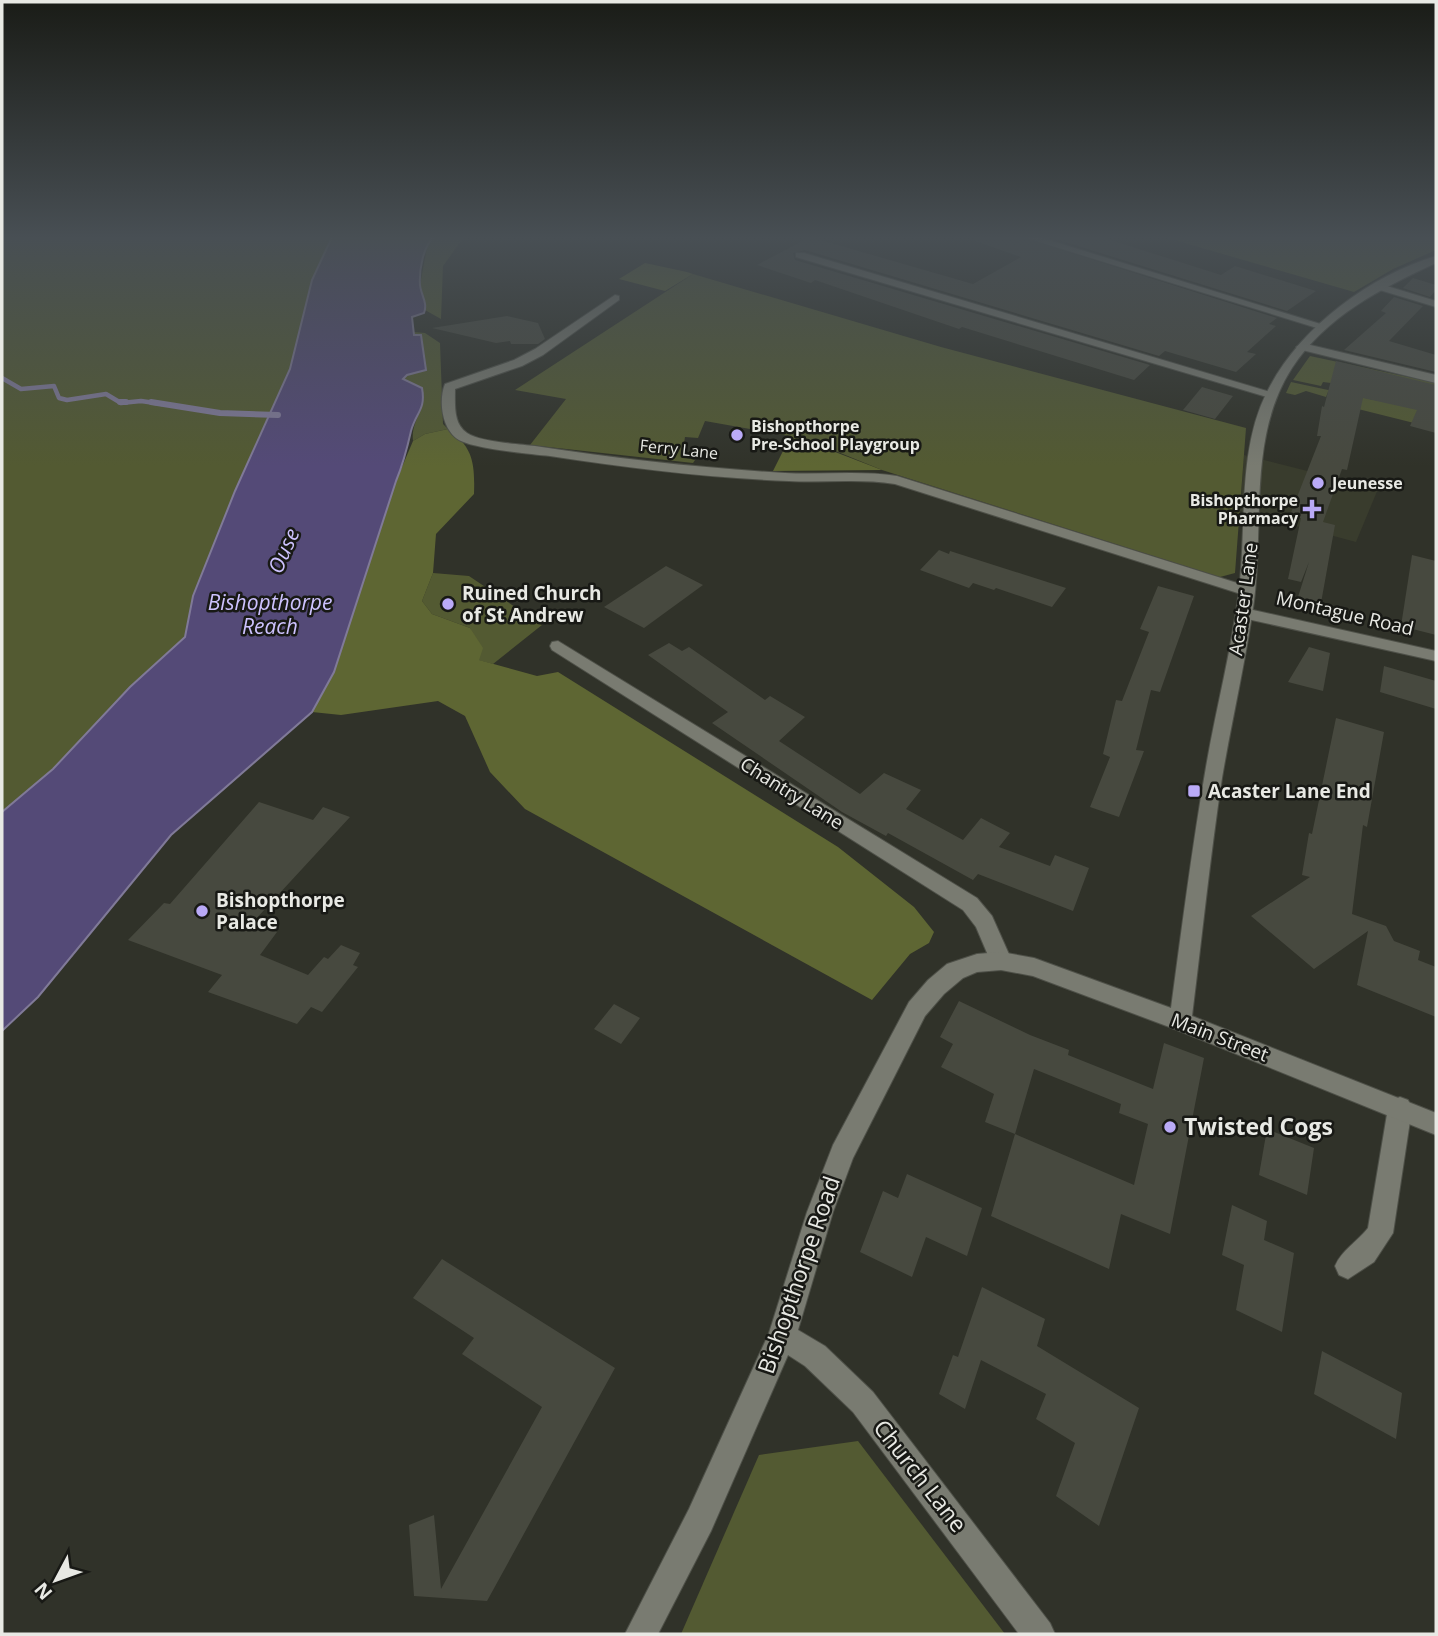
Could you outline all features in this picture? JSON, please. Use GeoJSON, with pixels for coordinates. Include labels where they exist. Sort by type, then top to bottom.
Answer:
{"type":"FeatureCollection","features":[{"type":"Feature","properties":{"kind":"street","name":"Ferry Lane"},"geometry":{"type":"LineString","coordinates":[[593,313],[539,352],[518,363],[449,387],[448,417],[453,428],[465,438],[582,456],[777,477],[886,478],[1247,591]]}},
{"type":"Feature","properties":{"kind":"street"},"geometry":{"type":"LineString","coordinates":[[998,313],[1271,394]]}},
{"type":"Feature","properties":{"kind":"street"},"geometry":{"type":"LineString","coordinates":[[1279,313],[1321,326]]}},
{"type":"Feature","properties":{"kind":"street","name":"Acaster Lane"},"geometry":{"type":"LineString","coordinates":[[1180,1021],[1213,778],[1244,613],[1255,461],[1263,416],[1271,394],[1289,362],[1321,326],[1339,313]]}},
{"type":"Feature","properties":{"kind":"street"},"geometry":{"type":"LineString","coordinates":[[1302,347],[1436,379]]}},
{"type":"Feature","properties":{"kind":"street","name":"Montague Road"},"geometry":{"type":"LineString","coordinates":[[1244,613],[1436,656]]}},
{"type":"Feature","properties":{"kind":"street","name":"Chantry Lane"},"geometry":{"type":"LineString","coordinates":[[558,646],[970,904],[985,922],[1001,961]]}},
{"type":"Feature","properties":{"kind":"street","name":"Main Street"},"geometry":{"type":"LineString","coordinates":[[1001,961],[1034,968],[1180,1021],[1436,1124]]}},
{"type":"Feature","properties":{"kind":"street","name":"Bishopthorpe Road"},"geometry":{"type":"LineString","coordinates":[[641,1634],[700,1520],[782,1336],[820,1212],[842,1153],[917,1009],[936,986],[955,971],[977,963],[1001,961]]}},
{"type":"Feature","properties":{"kind":"street"},"geometry":{"type":"LineString","coordinates":[[1348,1266],[1365,1253],[1380,1233],[1400,1108]]}},
{"type":"Feature","properties":{"kind":"street","name":"Church Lane"},"geometry":{"type":"LineString","coordinates":[[782,1336],[815,1356],[863,1402],[969,1538],[1039,1634]]}},
{"type":"Feature","properties":{"kind":"shaded area"},"geometry":{"type":"Polygon","coordinates":[[[1244,455],[1378,489],[1356,542],[1240,511],[1244,455]]]}},
{"type":"Feature","properties":{"kind":"green space"},"geometry":{"type":"Polygon","coordinates":[[[2,313],[304,313],[290,369],[235,491],[193,596],[185,637],[130,687],[53,769],[2,812],[2,313]]]}},
{"type":"Feature","properties":{"kind":"green space"},"geometry":{"type":"Polygon","coordinates":[[[633,313],[827,313],[941,347],[1246,428],[1235,573],[1220,577],[882,470],[806,439],[705,421],[698,438],[685,437],[682,457],[695,460],[693,463],[530,445],[566,399],[515,390],[633,313]]]}},
{"type":"Feature","properties":{"kind":"green space"},"geometry":{"type":"Polygon","coordinates":[[[414,332],[425,333],[440,343],[443,424],[448,429],[425,434],[413,441],[414,426],[422,403],[422,388],[403,379],[407,375],[420,372],[414,332]]]}},
{"type":"Feature","properties":{"kind":"green space"},"geometry":{"type":"Polygon","coordinates":[[[1310,356],[1436,383],[1435,390],[1424,396],[1436,400],[1436,425],[1421,420],[1418,424],[1354,408],[1356,398],[1328,392],[1326,397],[1306,391],[1295,395],[1286,393],[1291,382],[1379,401],[1331,383],[1323,382],[1321,386],[1293,380],[1310,356]]]}},
{"type":"Feature","properties":{"kind":"green space"},"geometry":{"type":"Polygon","coordinates":[[[448,429],[463,442],[471,457],[474,494],[436,534],[433,573],[422,601],[432,614],[470,628],[483,648],[479,660],[537,676],[558,672],[838,847],[914,907],[934,932],[929,943],[910,954],[872,1000],[525,809],[490,772],[465,716],[438,701],[341,715],[312,712],[334,672],[396,481],[413,441],[425,434],[448,429]]]}},
{"type":"Feature","properties":{"kind":"green space"},"geometry":{"type":"Polygon","coordinates":[[[791,435],[882,470],[773,471],[791,435]]]}},
{"type":"Feature","properties":{"kind":"green space"},"geometry":{"type":"Polygon","coordinates":[[[433,573],[469,576],[542,625],[493,664],[478,660],[470,628],[432,614],[422,601],[433,573]]]}},
{"type":"Feature","properties":{"kind":"green space"},"geometry":{"type":"Polygon","coordinates":[[[858,1441],[1005,1634],[681,1634],[759,1455],[858,1441]]]}},
{"type":"Feature","properties":{"kind":"water","name":"Bishopthorpe Reach"},"geometry":{"type":"Polygon","coordinates":[[[304,313],[423,313],[412,317],[414,335],[421,335],[426,370],[407,375],[403,379],[422,388],[422,406],[413,425],[334,672],[312,712],[171,835],[38,997],[2,1031],[2,812],[53,769],[130,687],[185,637],[193,596],[235,491],[290,369],[304,313]]]}},
{"type":"Feature","properties":{"kind":"building"},"geometry":{"type":"Polygon","coordinates":[[[913,313],[975,313],[1150,365],[1134,380],[962,327],[959,329],[913,313]]]}},
{"type":"Feature","properties":{"kind":"building"},"geometry":{"type":"Polygon","coordinates":[[[1017,313],[1262,313],[1277,318],[1269,324],[1276,326],[1247,352],[1256,354],[1236,372],[1165,351],[1159,356],[1017,313]]]}},
{"type":"Feature","properties":{"kind":"building"},"geometry":{"type":"Polygon","coordinates":[[[1386,313],[1416,313],[1389,341],[1436,355],[1436,372],[1344,350],[1386,313]]]}},
{"type":"Feature","properties":{"kind":"building"},"geometry":{"type":"Polygon","coordinates":[[[507,316],[538,323],[545,339],[538,344],[511,344],[510,341],[496,343],[432,328],[507,316]]]}},
{"type":"Feature","properties":{"kind":"building"},"geometry":{"type":"Polygon","coordinates":[[[1336,361],[1436,385],[1436,433],[1410,426],[1417,410],[1363,398],[1347,470],[1342,469],[1323,522],[1335,525],[1321,603],[1298,597],[1309,562],[1301,582],[1288,579],[1301,518],[1290,515],[1321,436],[1317,436],[1322,406],[1324,407],[1336,361]]]}},
{"type":"Feature","properties":{"kind":"building"},"geometry":{"type":"Polygon","coordinates":[[[1202,387],[1233,396],[1215,419],[1183,410],[1202,387]]]}},
{"type":"Feature","properties":{"kind":"building"},"geometry":{"type":"Polygon","coordinates":[[[939,550],[949,554],[950,551],[1066,588],[1052,607],[996,588],[994,590],[973,583],[969,588],[920,570],[939,550]]]}},
{"type":"Feature","properties":{"kind":"building"},"geometry":{"type":"Polygon","coordinates":[[[1412,555],[1436,561],[1436,635],[1401,626],[1412,555]]]}},
{"type":"Feature","properties":{"kind":"building"},"geometry":{"type":"Polygon","coordinates":[[[666,566],[703,585],[644,628],[604,607],[666,566]]]}},
{"type":"Feature","properties":{"kind":"building"},"geometry":{"type":"Polygon","coordinates":[[[1158,586],[1194,596],[1160,692],[1151,690],[1136,750],[1144,751],[1119,817],[1090,807],[1110,757],[1103,754],[1116,700],[1122,701],[1149,632],[1140,629],[1158,586]]]}},
{"type":"Feature","properties":{"kind":"building"},"geometry":{"type":"Polygon","coordinates":[[[669,643],[682,651],[689,647],[765,700],[770,696],[805,717],[779,741],[860,794],[884,773],[921,790],[906,809],[963,840],[981,818],[1010,833],[999,847],[1050,866],[1055,855],[1089,868],[1073,911],[978,874],[973,880],[888,833],[886,836],[842,812],[712,723],[728,712],[648,655],[669,643]]]}},
{"type":"Feature","properties":{"kind":"building"},"geometry":{"type":"Polygon","coordinates":[[[1309,647],[1330,653],[1323,691],[1288,682],[1309,647]]]}},
{"type":"Feature","properties":{"kind":"building"},"geometry":{"type":"Polygon","coordinates":[[[1384,666],[1436,681],[1436,709],[1380,692],[1384,666]]]}},
{"type":"Feature","properties":{"kind":"building"},"geometry":{"type":"Polygon","coordinates":[[[1336,718],[1384,732],[1367,827],[1363,825],[1352,914],[1386,926],[1394,941],[1420,951],[1418,960],[1436,967],[1436,1017],[1357,985],[1368,931],[1314,969],[1251,916],[1310,877],[1302,875],[1336,718]]]}},
{"type":"Feature","properties":{"kind":"building","name":"Bishopthorpe Palace"},"geometry":{"type":"Polygon","coordinates":[[[259,802],[313,820],[323,807],[350,817],[253,922],[277,932],[260,955],[308,975],[324,957],[328,959],[341,945],[360,953],[353,965],[358,967],[322,1012],[311,1007],[297,1024],[208,992],[222,975],[128,940],[164,903],[170,904],[259,802]]]}},
{"type":"Feature","properties":{"kind":"building"},"geometry":{"type":"Polygon","coordinates":[[[959,1001],[1030,1035],[1069,1050],[1068,1055],[1153,1089],[1164,1043],[1204,1058],[1170,1234],[1121,1214],[1109,1269],[991,1216],[1015,1134],[985,1122],[994,1094],[941,1067],[953,1044],[940,1037],[959,1001]],[[1034,1069],[1015,1134],[1134,1185],[1148,1124],[1119,1113],[1121,1104],[1034,1069]]]}},
{"type":"Feature","properties":{"kind":"building"},"geometry":{"type":"Polygon","coordinates":[[[614,1004],[640,1018],[621,1044],[594,1029],[614,1004]]]}},
{"type":"Feature","properties":{"kind":"building"},"geometry":{"type":"Polygon","coordinates":[[[1267,1129],[1314,1148],[1307,1195],[1259,1175],[1267,1129]]]}},
{"type":"Feature","properties":{"kind":"building"},"geometry":{"type":"Polygon","coordinates":[[[907,1174],[982,1208],[967,1256],[926,1237],[912,1277],[860,1252],[883,1191],[898,1198],[907,1174]]]}},
{"type":"Feature","properties":{"kind":"building"},"geometry":{"type":"Polygon","coordinates":[[[1232,1205],[1267,1221],[1264,1240],[1294,1253],[1282,1332],[1236,1310],[1244,1265],[1222,1255],[1232,1205]]]}},
{"type":"Feature","properties":{"kind":"building"},"geometry":{"type":"Polygon","coordinates":[[[442,1259],[615,1368],[487,1601],[414,1596],[409,1525],[434,1515],[441,1589],[542,1407],[462,1354],[474,1338],[413,1298],[442,1259]]]}},
{"type":"Feature","properties":{"kind":"building"},"geometry":{"type":"Polygon","coordinates":[[[982,1287],[1045,1319],[1037,1346],[1139,1408],[1099,1526],[1056,1496],[1075,1443],[1036,1419],[1046,1394],[981,1360],[965,1409],[939,1394],[953,1355],[958,1357],[982,1287]]]}},
{"type":"Feature","properties":{"kind":"building"},"geometry":{"type":"Polygon","coordinates":[[[1322,1351],[1402,1393],[1396,1439],[1314,1394],[1322,1351]]]}},
{"type":"Feature","properties":{"kind":"waterway"},"geometry":{"type":"LineString","coordinates":[[2,378],[21,389],[54,386],[59,398],[67,400],[106,394],[121,403],[141,401],[162,404]]}},
{"type":"Feature","properties":{"kind":"waterway"},"geometry":{"type":"LineString","coordinates":[[120,402],[126,402]]}},
{"type":"Feature","properties":{"kind":"waterway"},"geometry":{"type":"LineString","coordinates":[[151,402],[220,413],[278,415]]}},
{"type":"Feature","properties":{"kind":"place","name":"Bishopthorpe Pre-School Playgroup"},"geometry":{"type":"Point","coordinates":[737,435]}},
{"type":"Feature","properties":{"kind":"place","name":"Jeunesse"},"geometry":{"type":"Point","coordinates":[1318,483]}},
{"type":"Feature","properties":{"kind":"place","name":"Bishopthorpe Pharmacy"},"geometry":{"type":"Point","coordinates":[1312,509]}},
{"type":"Feature","properties":{"kind":"place","name":"Ruined Church of St Andrew"},"geometry":{"type":"Point","coordinates":[448,604]}},
{"type":"Feature","properties":{"kind":"place","name":"Acaster Lane End"},"geometry":{"type":"Point","coordinates":[1194,791]}},
{"type":"Feature","properties":{"kind":"place","name":"Bishopthorpe Palace"},"geometry":{"type":"Point","coordinates":[202,911]}},
{"type":"Feature","properties":{"kind":"place","name":"Twisted Cogs"},"geometry":{"type":"Point","coordinates":[1170,1127]}},
{"type":"Feature","properties":{"kind":"water label","name":"Ouse"},"geometry":{"type":"Point","coordinates":[284,551]}}]}
